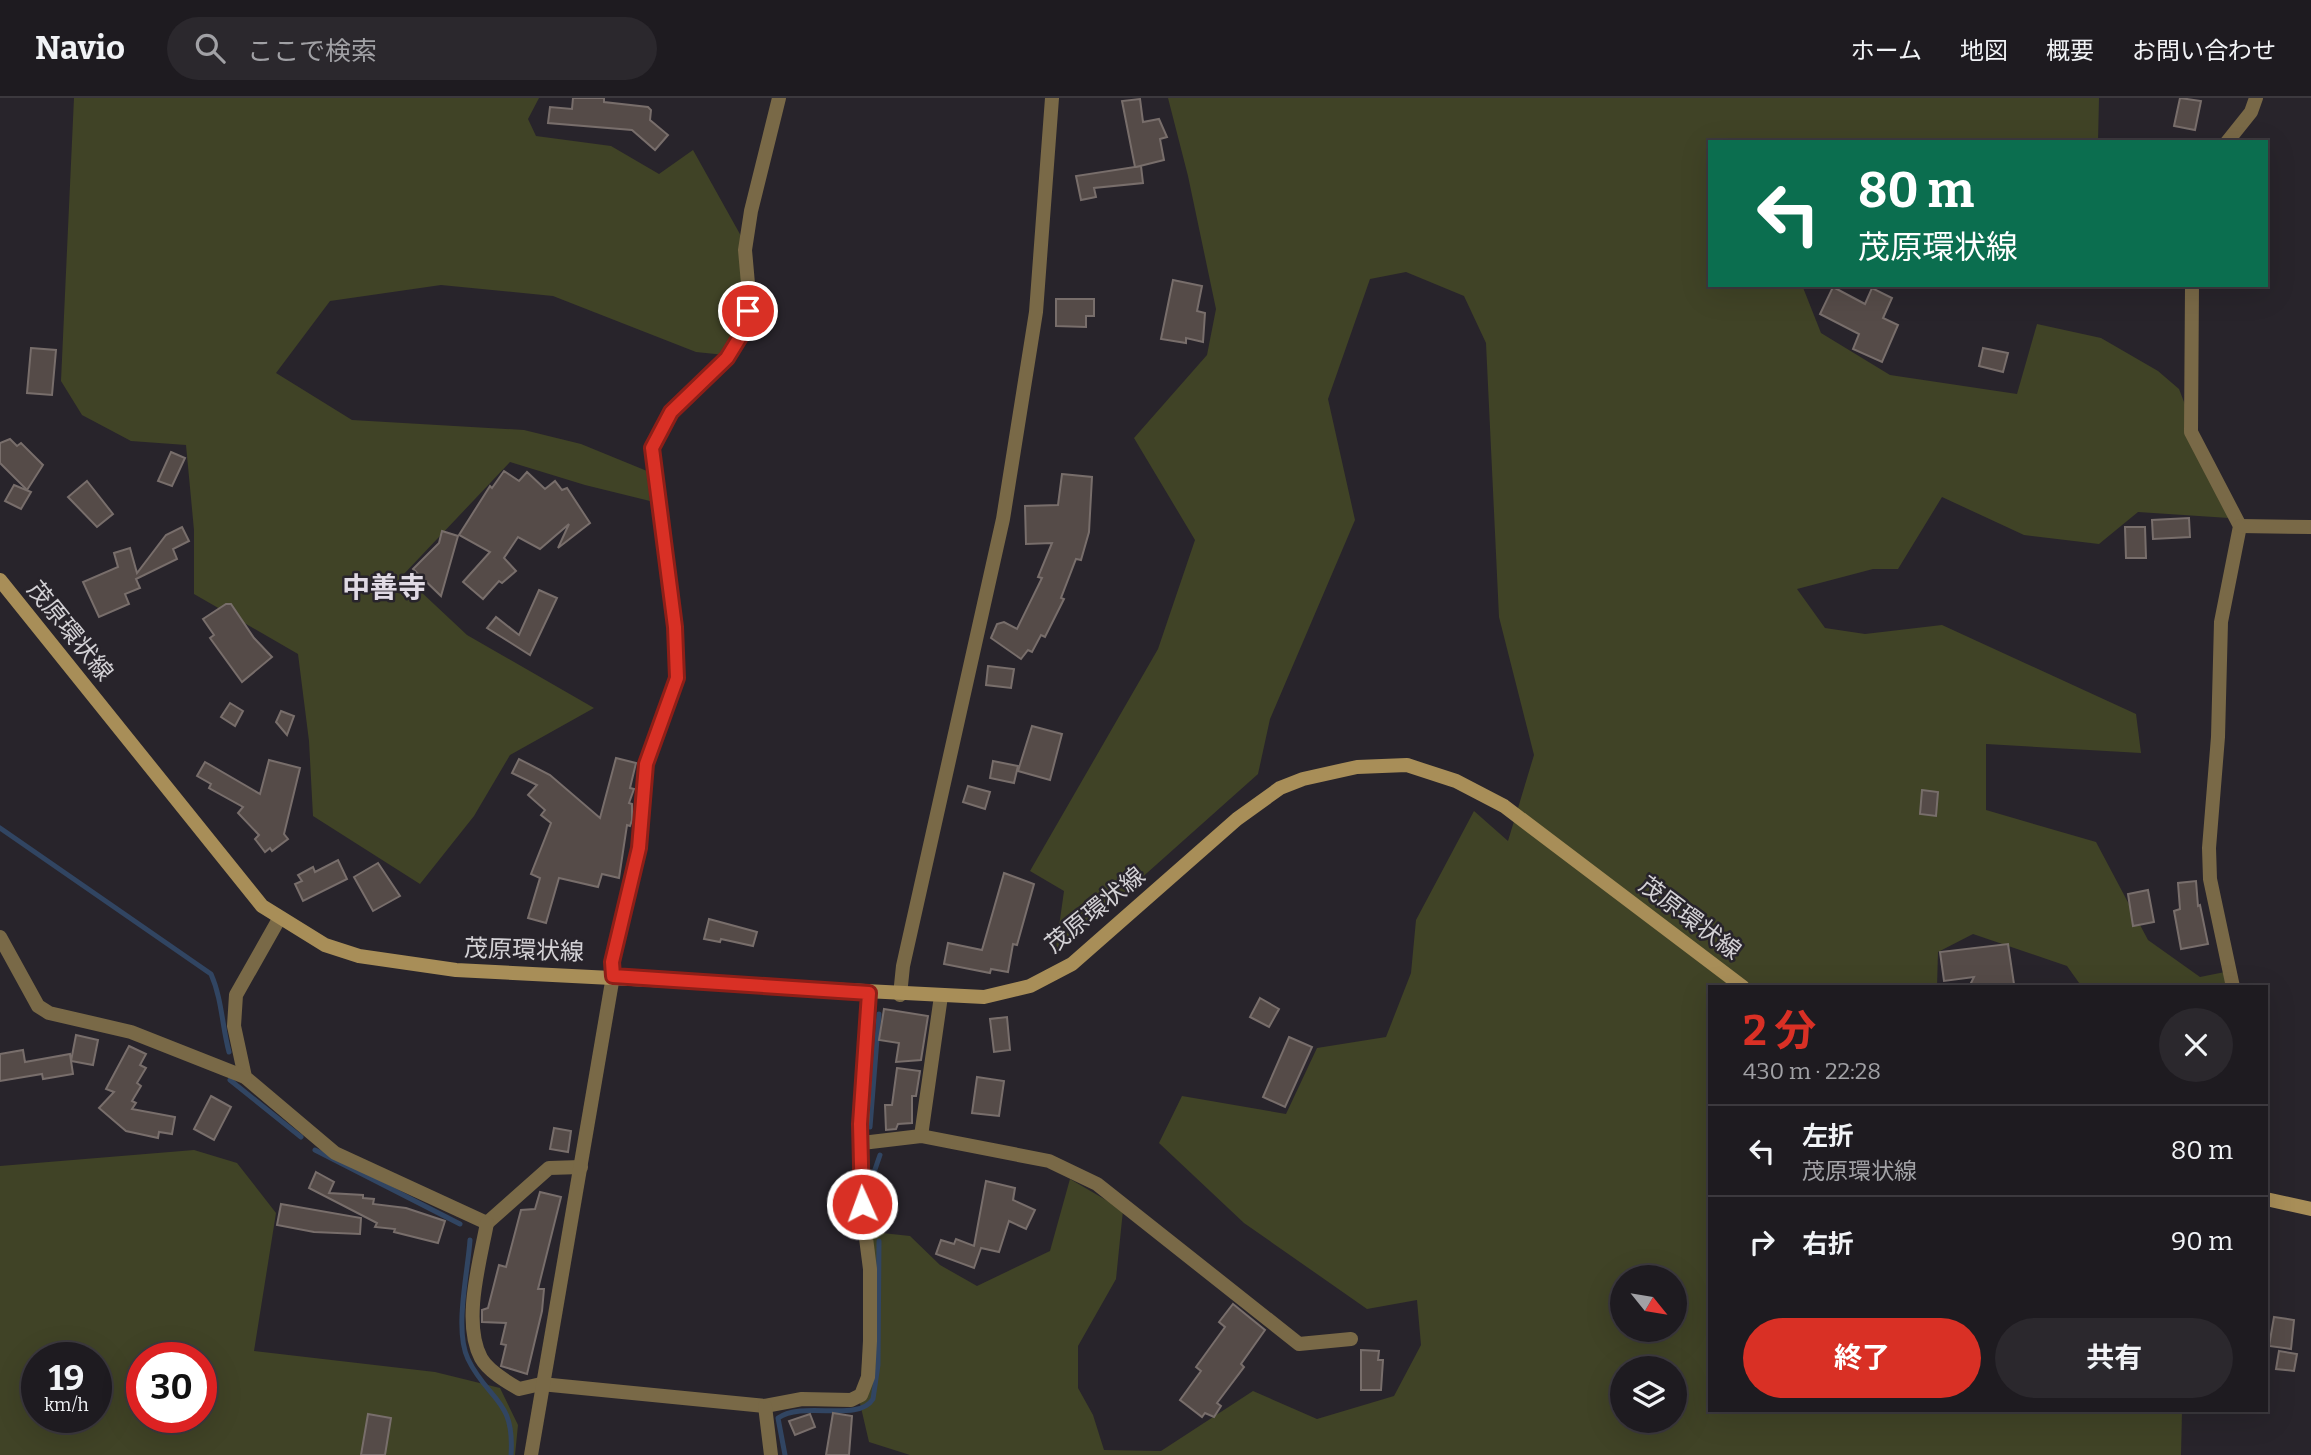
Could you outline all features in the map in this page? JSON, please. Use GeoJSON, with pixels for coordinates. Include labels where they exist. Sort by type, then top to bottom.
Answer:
{"type":"FeatureCollection","features":[{"type":"Feature","properties":{"kind":"main road","name":"茂原環状線"},"geometry":{"type":"LineString","coordinates":[[0,580],[262,906],[279,919],[325,945],[359,956],[456,970],[613,976],[900,995],[984,997],[1030,986],[1072,964],[1237,819],[1280,788],[1303,779],[1357,767],[1407,765],[1456,781],[1504,806],[1740,985]]}},
{"type":"Feature","properties":{"kind":"main road"},"geometry":{"type":"LineString","coordinates":[[2268,1199],[2311,1209]]}},
{"type":"Feature","properties":{"kind":"street"},"geometry":{"type":"LineString","coordinates":[[531,1455],[541,1384],[613,976],[612,962],[639,848],[646,764],[677,678],[675,627],[652,448],[671,412],[727,358],[746,327],[749,295],[745,250],[751,211],[779,98]]}},
{"type":"Feature","properties":{"kind":"street"},"geometry":{"type":"LineString","coordinates":[[900,995],[903,966],[1003,519],[1036,312],[1052,98]]}},
{"type":"Feature","properties":{"kind":"street"},"geometry":{"type":"LineString","coordinates":[[2229,140],[2251,112],[2256,98]]}},
{"type":"Feature","properties":{"kind":"street"},"geometry":{"type":"LineString","coordinates":[[2192,287],[2191,432],[2240,526],[2221,622],[2218,737],[2209,848],[2210,879],[2233,985]]}},
{"type":"Feature","properties":{"kind":"street"},"geometry":{"type":"LineString","coordinates":[[2240,526],[2311,527]]}},
{"type":"Feature","properties":{"kind":"street"},"geometry":{"type":"LineString","coordinates":[[244,1077],[234,1026],[236,995],[279,919]]}},
{"type":"Feature","properties":{"kind":"street"},"geometry":{"type":"LineString","coordinates":[[0,936],[38,1006],[45,1011],[131,1032],[244,1077],[335,1153],[487,1223]]}},
{"type":"Feature","properties":{"kind":"street"},"geometry":{"type":"LineString","coordinates":[[581,1167],[549,1167],[487,1223],[473,1304],[475,1337],[481,1360],[519,1389],[541,1384],[765,1406],[802,1399],[851,1400],[861,1395],[867,1377],[870,1341],[870,1269],[859,1184],[869,993]]}},
{"type":"Feature","properties":{"kind":"street"},"geometry":{"type":"LineString","coordinates":[[921,1136],[941,996]]}},
{"type":"Feature","properties":{"kind":"street"},"geometry":{"type":"LineString","coordinates":[[862,1143],[921,1136],[1049,1161],[1097,1184],[1299,1344],[1351,1339]]}},
{"type":"Feature","properties":{"kind":"street"},"geometry":{"type":"LineString","coordinates":[[765,1406],[771,1455]]}},
{"type":"Feature","properties":{"kind":"green space"},"geometry":{"type":"Polygon","coordinates":[[[74,98],[539,98],[528,119],[536,136],[611,146],[659,174],[693,150],[741,236],[741,325],[725,355],[696,352],[553,296],[441,285],[330,301],[276,373],[352,420],[524,430],[581,444],[647,471],[650,501],[510,462],[403,575],[467,635],[594,708],[510,755],[474,816],[420,884],[313,816],[309,741],[298,654],[194,594],[194,530],[186,445],[131,441],[82,415],[61,381],[74,98]]]}},
{"type":"Feature","properties":{"kind":"green space"},"geometry":{"type":"Polygon","coordinates":[[[1168,98],[2099,98],[2098,140],[1708,140],[1708,287],[1803,287],[1821,333],[1890,375],[2017,394],[2037,324],[2101,338],[2158,371],[2179,389],[2229,518],[2138,512],[2099,544],[2024,535],[1942,497],[1898,569],[1873,569],[1797,589],[1825,628],[1865,634],[1942,625],[2136,714],[2141,753],[1986,744],[1986,810],[2096,842],[2148,940],[2200,977],[2225,972],[2227,985],[2081,985],[2067,966],[1973,934],[1938,952],[1937,985],[1708,985],[1708,1412],[2182,1412],[2181,1455],[910,1455],[869,1442],[859,1399],[873,1232],[910,1236],[940,1265],[977,1286],[1050,1251],[1070,1179],[1123,1210],[1116,1279],[1078,1346],[1078,1388],[1093,1415],[1104,1450],[1161,1451],[1253,1391],[1317,1419],[1394,1396],[1421,1345],[1417,1300],[1367,1309],[1244,1223],[1159,1143],[1182,1096],[1286,1114],[1317,1048],[1386,1037],[1411,973],[1416,920],[1474,811],[1508,841],[1534,755],[1499,617],[1486,343],[1464,296],[1406,272],[1370,279],[1328,399],[1355,520],[1270,719],[1258,774],[1055,955],[1064,891],[1030,871],[1158,649],[1195,540],[1134,438],[1207,355],[1216,309],[1188,176],[1168,98]]]}},
{"type":"Feature","properties":{"kind":"green space"},"geometry":{"type":"Polygon","coordinates":[[[194,1150],[237,1163],[276,1213],[254,1351],[435,1372],[500,1388],[518,1425],[515,1455],[0,1455],[0,1166],[194,1150]]]}},
{"type":"Feature","properties":{"kind":"building"},"geometry":{"type":"Polygon","coordinates":[[[573,98],[604,98],[604,102],[648,107],[651,110],[650,120],[668,135],[655,150],[632,130],[548,123],[550,107],[572,109],[573,98]]]}},
{"type":"Feature","properties":{"kind":"building"},"geometry":{"type":"Polygon","coordinates":[[[2180,98],[2201,101],[2195,130],[2174,126],[2180,98]]]}},
{"type":"Feature","properties":{"kind":"building"},"geometry":{"type":"Polygon","coordinates":[[[1140,99],[1143,122],[1159,119],[1167,137],[1160,139],[1164,160],[1136,167],[1141,166],[1143,183],[1094,188],[1096,197],[1081,200],[1076,176],[1135,167],[1122,101],[1140,99]]]}},
{"type":"Feature","properties":{"kind":"building"},"geometry":{"type":"Polygon","coordinates":[[[1173,280],[1202,286],[1197,311],[1205,313],[1203,342],[1186,338],[1186,343],[1161,339],[1173,280]]]}},
{"type":"Feature","properties":{"kind":"building"},"geometry":{"type":"Polygon","coordinates":[[[1833,287],[1865,304],[1872,288],[1892,298],[1883,318],[1898,325],[1882,362],[1853,349],[1859,334],[1820,314],[1833,287]]]}},
{"type":"Feature","properties":{"kind":"building"},"geometry":{"type":"Polygon","coordinates":[[[1056,299],[1094,299],[1094,316],[1086,316],[1086,327],[1056,326],[1056,299]]]}},
{"type":"Feature","properties":{"kind":"building"},"geometry":{"type":"Polygon","coordinates":[[[31,348],[56,350],[52,395],[27,393],[31,348]]]}},
{"type":"Feature","properties":{"kind":"building"},"geometry":{"type":"Polygon","coordinates":[[[1983,348],[2008,353],[2003,372],[1979,366],[1983,348]]]}},
{"type":"Feature","properties":{"kind":"building"},"geometry":{"type":"Polygon","coordinates":[[[10,439],[17,446],[21,443],[43,465],[27,490],[0,463],[0,443],[10,439]]]}},
{"type":"Feature","properties":{"kind":"building"},"geometry":{"type":"Polygon","coordinates":[[[171,452],[185,458],[172,486],[158,481],[171,452]]]}},
{"type":"Feature","properties":{"kind":"building"},"geometry":{"type":"Polygon","coordinates":[[[504,471],[519,481],[527,472],[545,489],[555,481],[562,490],[567,488],[590,523],[558,548],[569,524],[540,549],[518,537],[504,558],[516,571],[502,583],[499,581],[483,599],[463,582],[490,552],[459,535],[490,486],[492,488],[504,471]]]}},
{"type":"Feature","properties":{"kind":"building"},"geometry":{"type":"Polygon","coordinates":[[[1062,474],[1092,477],[1089,532],[1081,560],[1076,559],[1061,598],[1064,599],[1045,637],[1041,635],[1032,652],[1028,650],[1021,659],[991,638],[997,624],[1004,622],[1017,629],[1042,578],[1038,577],[1052,543],[1026,544],[1025,506],[1058,505],[1062,474]]]}},
{"type":"Feature","properties":{"kind":"building"},"geometry":{"type":"Polygon","coordinates":[[[87,481],[113,514],[97,527],[68,497],[87,481]]]}},
{"type":"Feature","properties":{"kind":"building"},"geometry":{"type":"Polygon","coordinates":[[[14,485],[31,492],[21,509],[5,501],[14,485]]]}},
{"type":"Feature","properties":{"kind":"building"},"geometry":{"type":"Polygon","coordinates":[[[2189,518],[2190,537],[2153,539],[2152,520],[2189,518]]]}},
{"type":"Feature","properties":{"kind":"building"},"geometry":{"type":"Polygon","coordinates":[[[182,527],[189,541],[173,549],[177,559],[136,579],[140,588],[125,594],[129,604],[99,617],[83,582],[118,567],[114,553],[130,548],[137,573],[166,535],[182,527]]]}},
{"type":"Feature","properties":{"kind":"building"},"geometry":{"type":"Polygon","coordinates":[[[2125,527],[2145,527],[2146,558],[2126,558],[2125,527]]]}},
{"type":"Feature","properties":{"kind":"building"},"geometry":{"type":"Polygon","coordinates":[[[442,531],[458,536],[441,596],[413,569],[439,543],[442,531]]]}},
{"type":"Feature","properties":{"kind":"building"},"geometry":{"type":"Polygon","coordinates":[[[539,590],[557,598],[530,655],[487,628],[496,617],[519,635],[539,590]]]}},
{"type":"Feature","properties":{"kind":"building"},"geometry":{"type":"Polygon","coordinates":[[[226,604],[231,604],[254,638],[272,657],[242,682],[210,638],[214,635],[203,619],[226,604]]]}},
{"type":"Feature","properties":{"kind":"building"},"geometry":{"type":"Polygon","coordinates":[[[988,666],[1014,669],[1011,688],[986,685],[988,666]]]}},
{"type":"Feature","properties":{"kind":"building"},"geometry":{"type":"Polygon","coordinates":[[[230,703],[243,711],[235,726],[221,717],[230,703]]]}},
{"type":"Feature","properties":{"kind":"building"},"geometry":{"type":"Polygon","coordinates":[[[281,711],[294,716],[287,735],[276,722],[281,711]]]}},
{"type":"Feature","properties":{"kind":"building"},"geometry":{"type":"Polygon","coordinates":[[[1032,726],[1062,734],[1050,780],[1018,771],[1032,726]]]}},
{"type":"Feature","properties":{"kind":"building"},"geometry":{"type":"Polygon","coordinates":[[[616,758],[636,763],[630,788],[634,789],[629,803],[632,804],[632,820],[630,826],[627,825],[619,878],[602,874],[598,887],[559,878],[546,923],[528,918],[540,878],[531,874],[551,823],[541,815],[545,810],[528,795],[537,785],[512,773],[519,759],[550,775],[600,818],[616,758]]]}},
{"type":"Feature","properties":{"kind":"building"},"geometry":{"type":"Polygon","coordinates":[[[269,760],[300,768],[284,834],[288,839],[272,851],[270,848],[265,852],[255,839],[259,835],[238,813],[243,807],[209,788],[211,784],[197,776],[205,762],[260,794],[269,760]]]}},
{"type":"Feature","properties":{"kind":"building"},"geometry":{"type":"Polygon","coordinates":[[[993,761],[1018,766],[1014,783],[990,778],[993,761]]]}},
{"type":"Feature","properties":{"kind":"building"},"geometry":{"type":"Polygon","coordinates":[[[968,786],[990,792],[985,809],[963,802],[968,786]]]}},
{"type":"Feature","properties":{"kind":"building"},"geometry":{"type":"Polygon","coordinates":[[[1922,790],[1938,792],[1936,816],[1920,814],[1922,790]]]}},
{"type":"Feature","properties":{"kind":"building"},"geometry":{"type":"Polygon","coordinates":[[[338,860],[347,879],[303,901],[295,884],[302,881],[298,875],[313,867],[315,872],[338,860]]]}},
{"type":"Feature","properties":{"kind":"building"},"geometry":{"type":"Polygon","coordinates":[[[378,863],[400,896],[373,911],[354,877],[378,863]]]}},
{"type":"Feature","properties":{"kind":"building"},"geometry":{"type":"Polygon","coordinates":[[[1004,873],[1034,884],[1017,945],[1013,944],[1008,972],[991,969],[990,973],[944,964],[948,943],[982,950],[1004,873]]]}},
{"type":"Feature","properties":{"kind":"building"},"geometry":{"type":"Polygon","coordinates":[[[2196,881],[2198,906],[2200,905],[2208,944],[2181,949],[2174,911],[2180,909],[2178,883],[2196,881]]]}},
{"type":"Feature","properties":{"kind":"building"},"geometry":{"type":"Polygon","coordinates":[[[2148,890],[2154,922],[2133,926],[2128,894],[2148,890]]]}},
{"type":"Feature","properties":{"kind":"building"},"geometry":{"type":"Polygon","coordinates":[[[709,919],[757,932],[753,946],[721,939],[720,942],[704,939],[709,919]]]}},
{"type":"Feature","properties":{"kind":"building"},"geometry":{"type":"Polygon","coordinates":[[[2008,944],[2014,984],[1970,985],[1974,977],[1944,981],[1940,952],[2008,944]]]}},
{"type":"Feature","properties":{"kind":"building"},"geometry":{"type":"Polygon","coordinates":[[[1260,998],[1279,1009],[1269,1027],[1250,1017],[1260,998]]]}},
{"type":"Feature","properties":{"kind":"building"},"geometry":{"type":"Polygon","coordinates":[[[884,1009],[928,1016],[921,1060],[896,1062],[899,1043],[879,1040],[884,1009]]]}},
{"type":"Feature","properties":{"kind":"building"},"geometry":{"type":"Polygon","coordinates":[[[1007,1017],[1010,1050],[994,1052],[990,1019],[1007,1017]]]}},
{"type":"Feature","properties":{"kind":"building"},"geometry":{"type":"Polygon","coordinates":[[[76,1035],[98,1040],[93,1065],[71,1061],[76,1035]]]}},
{"type":"Feature","properties":{"kind":"building"},"geometry":{"type":"Polygon","coordinates":[[[1289,1037],[1312,1047],[1285,1107],[1263,1097],[1289,1037]]]}},
{"type":"Feature","properties":{"kind":"building"},"geometry":{"type":"Polygon","coordinates":[[[129,1046],[146,1054],[140,1065],[146,1068],[137,1083],[141,1086],[132,1101],[136,1103],[132,1109],[175,1117],[172,1134],[159,1132],[158,1138],[126,1131],[99,1108],[114,1092],[106,1089],[129,1046]]]}},
{"type":"Feature","properties":{"kind":"building"},"geometry":{"type":"Polygon","coordinates":[[[23,1050],[25,1062],[70,1054],[73,1074],[43,1079],[42,1074],[0,1081],[0,1054],[23,1050]]]}},
{"type":"Feature","properties":{"kind":"building"},"geometry":{"type":"Polygon","coordinates":[[[897,1068],[920,1071],[916,1096],[912,1096],[912,1123],[898,1124],[896,1129],[886,1130],[885,1105],[892,1105],[897,1068]]]}},
{"type":"Feature","properties":{"kind":"building"},"geometry":{"type":"Polygon","coordinates":[[[977,1077],[1004,1081],[999,1116],[972,1113],[977,1077]]]}},
{"type":"Feature","properties":{"kind":"building"},"geometry":{"type":"Polygon","coordinates":[[[211,1096],[231,1107],[214,1140],[194,1129],[211,1096]]]}},
{"type":"Feature","properties":{"kind":"building"},"geometry":{"type":"Polygon","coordinates":[[[554,1128],[571,1131],[568,1152],[550,1149],[554,1128]]]}},
{"type":"Feature","properties":{"kind":"building"},"geometry":{"type":"Polygon","coordinates":[[[316,1172],[334,1182],[329,1193],[363,1195],[363,1198],[374,1199],[373,1204],[406,1208],[445,1221],[438,1243],[394,1232],[395,1229],[375,1227],[377,1223],[309,1188],[316,1172]]]}},
{"type":"Feature","properties":{"kind":"building"},"geometry":{"type":"Polygon","coordinates":[[[986,1181],[1015,1188],[1013,1200],[1035,1210],[1026,1229],[1009,1221],[999,1252],[981,1248],[974,1268],[936,1254],[941,1240],[954,1244],[956,1239],[974,1246],[986,1181]]]}},
{"type":"Feature","properties":{"kind":"building"},"geometry":{"type":"Polygon","coordinates":[[[540,1192],[561,1197],[538,1289],[544,1289],[542,1311],[527,1374],[501,1366],[506,1345],[501,1344],[506,1323],[482,1322],[482,1310],[488,1308],[499,1265],[506,1267],[521,1210],[535,1209],[540,1192]]]}},
{"type":"Feature","properties":{"kind":"building"},"geometry":{"type":"Polygon","coordinates":[[[281,1204],[361,1218],[360,1234],[314,1232],[277,1225],[281,1204]]]}},
{"type":"Feature","properties":{"kind":"building"},"geometry":{"type":"Polygon","coordinates":[[[1233,1304],[1265,1330],[1241,1364],[1244,1367],[1217,1403],[1221,1406],[1214,1417],[1205,1413],[1202,1417],[1180,1400],[1201,1371],[1196,1367],[1225,1327],[1219,1322],[1233,1304]]]}},
{"type":"Feature","properties":{"kind":"building"},"geometry":{"type":"Polygon","coordinates":[[[2274,1317],[2294,1320],[2291,1349],[2269,1346],[2274,1317]]]}},
{"type":"Feature","properties":{"kind":"building"},"geometry":{"type":"Polygon","coordinates":[[[1361,1350],[1379,1351],[1378,1360],[1383,1360],[1381,1390],[1361,1390],[1361,1350]]]}},
{"type":"Feature","properties":{"kind":"building"},"geometry":{"type":"Polygon","coordinates":[[[2279,1351],[2297,1354],[2294,1371],[2276,1369],[2279,1351]]]}},
{"type":"Feature","properties":{"kind":"building"},"geometry":{"type":"Polygon","coordinates":[[[833,1413],[852,1416],[849,1455],[826,1455],[833,1413]]]}},
{"type":"Feature","properties":{"kind":"building"},"geometry":{"type":"Polygon","coordinates":[[[368,1414],[391,1418],[385,1455],[361,1455],[368,1414]]]}},
{"type":"Feature","properties":{"kind":"building"},"geometry":{"type":"Polygon","coordinates":[[[810,1414],[815,1427],[795,1435],[789,1421],[810,1414]]]}},
{"type":"Feature","properties":{"kind":"waterway"},"geometry":{"type":"LineString","coordinates":[[0,828],[211,974],[229,1052]]}},
{"type":"Feature","properties":{"kind":"waterway"},"geometry":{"type":"LineString","coordinates":[[870,1127],[879,1014]]}},
{"type":"Feature","properties":{"kind":"waterway"},"geometry":{"type":"LineString","coordinates":[[230,1080],[301,1137]]}},
{"type":"Feature","properties":{"kind":"waterway"},"geometry":{"type":"LineString","coordinates":[[315,1150],[460,1224]]}},
{"type":"Feature","properties":{"kind":"waterway"},"geometry":{"type":"LineString","coordinates":[[875,1211],[871,1181],[880,1155]]}},
{"type":"Feature","properties":{"kind":"waterway"},"geometry":{"type":"LineString","coordinates":[[470,1240],[462,1317],[464,1347],[476,1373],[499,1401],[509,1422],[511,1455]]}},
{"type":"Feature","properties":{"kind":"waterway"},"geometry":{"type":"LineString","coordinates":[[785,1455],[778,1418],[802,1411],[855,1410],[866,1406],[873,1399],[878,1365],[879,1241]]}},
{"type":"Feature","properties":{"kind":"district","name":"中善寺"},"geometry":{"type":"Point","coordinates":[384,587]}},
{"type":"Feature","properties":{"kind":"route"},"geometry":{"type":"LineString","coordinates":[[748,311],[746,327],[727,358],[693,394],[671,412],[652,448],[675,627],[677,678],[646,764],[639,848],[612,962],[613,976],[869,993],[860,1124],[862,1143],[859,1184],[862,1204]]}}]}
